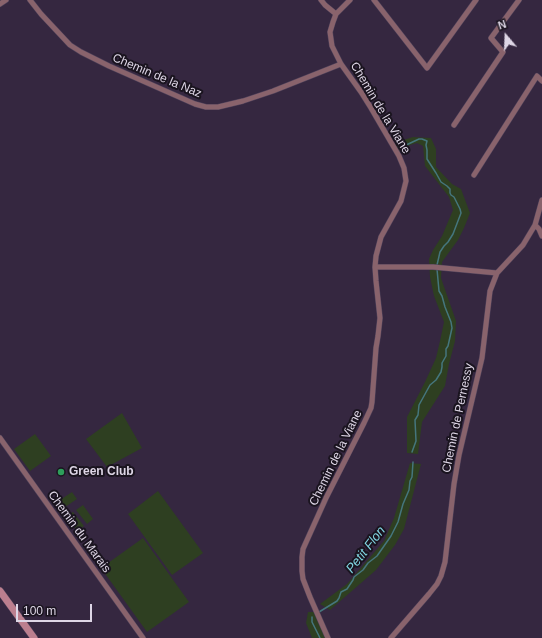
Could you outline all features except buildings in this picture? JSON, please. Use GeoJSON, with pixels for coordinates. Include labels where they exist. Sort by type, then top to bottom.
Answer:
{"type":"FeatureCollection","features":[{"type":"Feature","properties":{"kind":"main road"},"geometry":{"type":"LineString","coordinates":[[0,591],[34,638]]}},
{"type":"Feature","properties":{"kind":"street"},"geometry":{"type":"LineString","coordinates":[[0,4],[6,0]]}},
{"type":"Feature","properties":{"kind":"street","name":"Chemin de la Naz"},"geometry":{"type":"LineString","coordinates":[[30,0],[70,45],[81,52],[195,104],[206,107],[218,107],[273,92],[341,64]]}},
{"type":"Feature","properties":{"kind":"street"},"geometry":{"type":"LineString","coordinates":[[321,0],[336,14]]}},
{"type":"Feature","properties":{"kind":"street","name":"Chemin de la Viane"},"geometry":{"type":"LineString","coordinates":[[328,638],[303,579],[303,550],[326,498],[371,408],[380,318],[375,267],[376,256],[381,237],[401,201],[405,187],[404,168],[399,156],[364,97],[341,64],[332,46],[330,37],[331,28],[336,14],[350,0]]}},
{"type":"Feature","properties":{"kind":"street"},"geometry":{"type":"LineString","coordinates":[[374,0],[426,68],[476,0]]}},
{"type":"Feature","properties":{"kind":"street"},"geometry":{"type":"LineString","coordinates":[[454,125],[503,52],[491,38],[519,0]]}},
{"type":"Feature","properties":{"kind":"street"},"geometry":{"type":"LineString","coordinates":[[474,175],[537,76],[542,81]]}},
{"type":"Feature","properties":{"kind":"street","name":"Chemin de Pernessy"},"geometry":{"type":"LineString","coordinates":[[391,638],[433,589],[441,576],[445,562],[452,498],[459,455],[482,358],[490,291],[497,273],[523,245],[535,225],[542,200]]}},
{"type":"Feature","properties":{"kind":"street"},"geometry":{"type":"LineString","coordinates":[[535,225],[539,229],[542,236]]}},
{"type":"Feature","properties":{"kind":"street"},"geometry":{"type":"LineString","coordinates":[[375,267],[433,267],[497,273]]}},
{"type":"Feature","properties":{"kind":"street","name":"Chemin du Marais"},"geometry":{"type":"LineString","coordinates":[[0,438],[143,638]]}},
{"type":"Feature","properties":{"kind":"green space"},"geometry":{"type":"Polygon","coordinates":[[[413,137],[431,138],[436,149],[436,167],[452,184],[461,189],[470,213],[458,240],[442,262],[441,278],[456,321],[455,341],[445,386],[422,422],[418,454],[407,453],[407,417],[436,358],[444,322],[434,296],[430,277],[429,259],[442,236],[453,210],[449,197],[425,166],[423,146],[417,143],[400,151],[394,143],[413,137]]]}},
{"type":"Feature","properties":{"kind":"green space"},"geometry":{"type":"Polygon","coordinates":[[[122,413],[142,448],[107,467],[86,439],[122,413]]]}},
{"type":"Feature","properties":{"kind":"green space"},"geometry":{"type":"Polygon","coordinates":[[[35,434],[51,456],[30,471],[14,449],[35,434]]]}},
{"type":"Feature","properties":{"kind":"green space"},"geometry":{"type":"Polygon","coordinates":[[[410,463],[421,464],[404,529],[395,545],[376,570],[330,610],[320,604],[347,584],[384,541],[394,518],[410,463]]]}},
{"type":"Feature","properties":{"kind":"green space"},"geometry":{"type":"Polygon","coordinates":[[[158,491],[203,553],[172,575],[128,514],[158,491]]]}},
{"type":"Feature","properties":{"kind":"green space"},"geometry":{"type":"Polygon","coordinates":[[[72,492],[77,499],[62,509],[57,502],[72,492]]]}},
{"type":"Feature","properties":{"kind":"green space"},"geometry":{"type":"Polygon","coordinates":[[[83,505],[93,519],[87,524],[76,510],[83,505]]]}},
{"type":"Feature","properties":{"kind":"green space"},"geometry":{"type":"Polygon","coordinates":[[[73,512],[84,526],[77,531],[66,516],[73,512]]]}},
{"type":"Feature","properties":{"kind":"green space"},"geometry":{"type":"Polygon","coordinates":[[[143,538],[189,602],[147,632],[101,568],[143,538]]]}},
{"type":"Feature","properties":{"kind":"green space"},"geometry":{"type":"Polygon","coordinates":[[[308,612],[314,612],[326,638],[312,638],[306,623],[308,612]]]}},
{"type":"Feature","properties":{"kind":"waterway","name":"Petit Flon"},"geometry":{"type":"LineString","coordinates":[[404,146],[419,139],[427,141],[427,159],[441,182],[450,189],[450,193],[454,197],[460,209],[461,213],[453,234],[440,252],[437,265]]}},
{"type":"Feature","properties":{"kind":"waterway","name":"Petit Flon"},"geometry":{"type":"LineString","coordinates":[[412,452],[416,441],[415,420],[418,415],[419,405],[430,385],[436,380],[441,372],[442,363],[446,356],[446,349],[452,328],[439,291],[437,269]]}},
{"type":"Feature","properties":{"kind":"waterway","name":"Petit Flon"},"geometry":{"type":"LineString","coordinates":[[319,612],[337,601],[341,592],[347,589],[354,577],[377,556],[391,536],[398,522],[409,490],[413,462]]}},
{"type":"Feature","properties":{"kind":"waterway","name":"Petit Flon"},"geometry":{"type":"LineString","coordinates":[[312,617],[312,622],[320,638]]}},
{"type":"Feature","properties":{"kind":"place","name":"Green Club"},"geometry":{"type":"Point","coordinates":[61,472]}}]}
